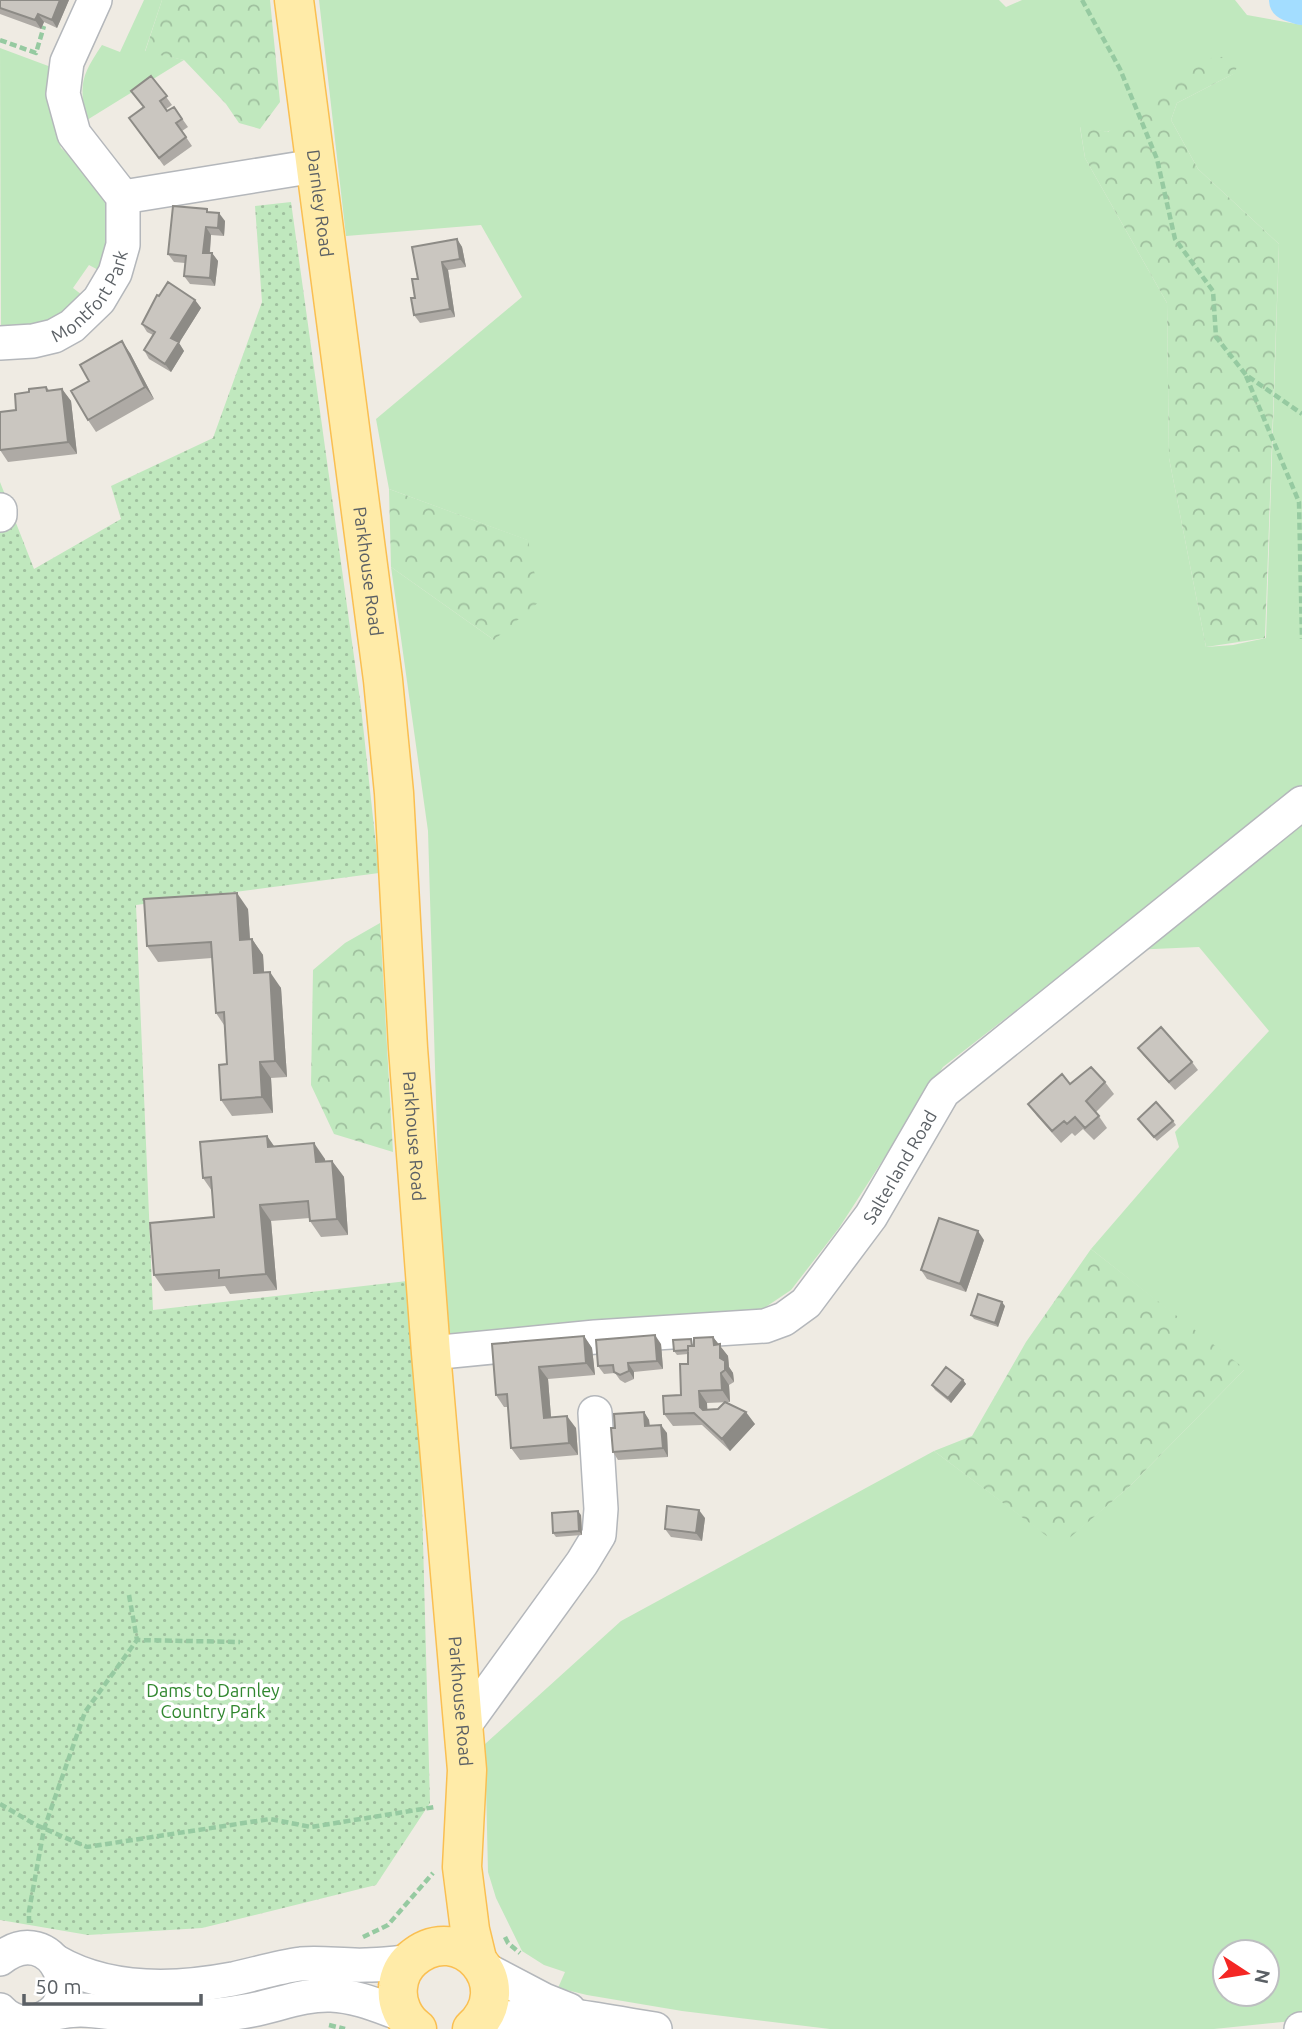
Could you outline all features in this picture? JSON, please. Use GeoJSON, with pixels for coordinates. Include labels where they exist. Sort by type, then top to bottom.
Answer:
{"type":"FeatureCollection","features":[{"type":"Feature","properties":{"kind":"main road","name":"Darnley Road"},"geometry":{"type":"LineString","coordinates":[[294,0],[346,406]]}},
{"type":"Feature","properties":{"kind":"main road","name":"Parkhouse Road"},"geometry":{"type":"LineString","coordinates":[[346,406],[383,680],[394,793],[408,1048],[431,1353],[464,1726],[467,1801],[434,1934],[401,1974],[398,1987],[398,2001],[411,2025]]}},
{"type":"Feature","properties":{"kind":"main road","name":"Parkhouse Road"},"geometry":{"type":"LineString","coordinates":[[451,1865],[470,1930],[488,1954],[488,2007],[473,2028]]}},
{"type":"Feature","properties":{"kind":"main road"},"geometry":{"type":"LineString","coordinates":[[414,1957],[433,1947],[448,1946],[488,1954]]}},
{"type":"Feature","properties":{"kind":"street"},"geometry":{"type":"LineString","coordinates":[[95,0],[67,62],[63,94],[74,134],[123,197],[315,166]]}},
{"type":"Feature","properties":{"kind":"street","name":"Montfort Park"},"geometry":{"type":"LineString","coordinates":[[0,343],[33,341],[54,336],[72,326],[99,300],[115,273],[122,245],[123,197]]}},
{"type":"Feature","properties":{"kind":"street","name":"Salterland Road"},"geometry":{"type":"LineString","coordinates":[[431,1353],[608,1336],[765,1326],[784,1320],[806,1303],[871,1216],[943,1092],[1302,803]]}},
{"type":"Feature","properties":{"kind":"street"},"geometry":{"type":"LineString","coordinates":[[464,1726],[582,1563],[599,1535],[601,1509],[594,1413]]}},
{"type":"Feature","properties":{"kind":"street"},"geometry":{"type":"LineString","coordinates":[[488,1954],[544,2000],[589,2018]]}},
{"type":"Feature","properties":{"kind":"street"},"geometry":{"type":"LineString","coordinates":[[27,1956],[89,1977],[135,1985],[166,1986],[212,1983],[318,1962],[365,1965],[414,1957]]}},
{"type":"Feature","properties":{"kind":"street"},"geometry":{"type":"LineString","coordinates":[[23,2019],[62,1996],[64,1985],[62,1972],[27,1956]]}},
{"type":"Feature","properties":{"kind":"street"},"geometry":{"type":"LineString","coordinates":[[23,2019],[67,2009],[136,2016],[190,2017],[227,2014],[311,1996],[332,1995],[376,2004],[411,2025]]}},
{"type":"Feature","properties":{"kind":"street"},"geometry":{"type":"LineString","coordinates":[[473,2028],[523,2016],[589,2018],[655,2029]]}},
{"type":"Feature","properties":{"kind":"path"},"geometry":{"type":"LineString","coordinates":[[1082,0],[1120,69],[1157,159],[1175,239],[1213,291],[1216,337],[1246,375],[1299,502],[1302,639]]}},
{"type":"Feature","properties":{"kind":"path"},"geometry":{"type":"LineString","coordinates":[[0,40],[36,53],[44,26]]}},
{"type":"Feature","properties":{"kind":"path"},"geometry":{"type":"LineString","coordinates":[[1246,375],[1302,414]]}},
{"type":"Feature","properties":{"kind":"path"},"geometry":{"type":"LineString","coordinates":[[27,1956],[29,1910],[44,1829],[85,1712],[137,1640],[129,1595]]}},
{"type":"Feature","properties":{"kind":"path"},"geometry":{"type":"LineString","coordinates":[[137,1640],[240,1642]]}},
{"type":"Feature","properties":{"kind":"path"},"geometry":{"type":"LineString","coordinates":[[0,1804],[44,1829],[87,1847],[270,1819],[311,1827],[467,1801]]}},
{"type":"Feature","properties":{"kind":"path"},"geometry":{"type":"LineString","coordinates":[[359,1938],[388,1925],[451,1865]]}},
{"type":"Feature","properties":{"kind":"path"},"geometry":{"type":"LineString","coordinates":[[488,1954],[508,1943],[527,1960]]}},
{"type":"Feature","properties":{"kind":"green space"},"geometry":{"type":"Polygon","coordinates":[[[144,0],[162,0],[145,51],[184,60],[87,120],[83,97],[86,72],[102,45],[120,52],[144,0]]]}},
{"type":"Feature","properties":{"kind":"green space"},"geometry":{"type":"Polygon","coordinates":[[[162,0],[270,0],[280,102],[260,129],[239,123],[226,104],[184,60],[145,52],[162,0]]]}},
{"type":"Feature","properties":{"kind":"green space"},"geometry":{"type":"Polygon","coordinates":[[[319,0],[999,0],[1006,7],[1022,0],[1235,0],[1247,15],[1302,25],[1302,788],[943,1067],[839,1228],[791,1290],[754,1315],[443,1336],[428,831],[391,567],[494,640],[527,540],[389,489],[376,419],[522,297],[481,225],[346,236],[319,0]],[[1235,73],[1107,132],[1080,127],[1085,158],[1167,303],[1169,458],[1206,647],[1233,645],[1266,638],[1279,244],[1198,169],[1171,120],[1177,103],[1235,73]]]}},
{"type":"Feature","properties":{"kind":"green space"},"geometry":{"type":"Polygon","coordinates":[[[0,48],[51,67],[50,111],[61,148],[87,171],[111,202],[112,244],[102,272],[89,265],[73,288],[86,298],[35,331],[1,330],[0,48]]]}},
{"type":"Feature","properties":{"kind":"green space"},"geometry":{"type":"Polygon","coordinates":[[[1240,55],[1235,73],[1177,103],[1171,120],[1198,169],[1279,244],[1265,638],[1206,647],[1169,458],[1167,303],[1085,158],[1080,126],[1108,132],[1192,60],[1240,55]]]}},
{"type":"Feature","properties":{"kind":"green space","name":"Dams to Darnley Country Park"},"geometry":{"type":"Polygon","coordinates":[[[291,202],[361,707],[379,873],[136,905],[153,1310],[416,1280],[430,1803],[376,1885],[202,1928],[88,1935],[0,1920],[0,482],[34,569],[121,519],[111,486],[213,438],[262,302],[255,206],[291,202]]]}},
{"type":"Feature","properties":{"kind":"green space"},"geometry":{"type":"Polygon","coordinates":[[[389,489],[528,540],[540,601],[494,640],[391,567],[389,489]]]}},
{"type":"Feature","properties":{"kind":"green space"},"geometry":{"type":"Polygon","coordinates":[[[1302,812],[1302,2020],[1214,2029],[830,2029],[682,2011],[558,1988],[565,1972],[544,1965],[522,1951],[496,1898],[488,1872],[485,1744],[621,1621],[934,1451],[1060,1545],[1129,1487],[1244,1370],[1091,1249],[1179,1147],[1175,1132],[1269,1031],[1199,947],[1131,950],[1302,812]]]}},
{"type":"Feature","properties":{"kind":"green space"},"geometry":{"type":"Polygon","coordinates":[[[380,923],[393,1152],[334,1134],[311,1085],[313,970],[345,943],[380,923]]]}},
{"type":"Feature","properties":{"kind":"green space"},"geometry":{"type":"Polygon","coordinates":[[[1091,1249],[1245,1369],[1129,1487],[1060,1546],[934,1451],[972,1436],[1026,1342],[1091,1249]]]}},
{"type":"Feature","properties":{"kind":"building"},"geometry":{"type":"Polygon","coordinates":[[[0,0],[60,0],[52,20],[38,14],[35,20],[0,8],[0,0]]]}},
{"type":"Feature","properties":{"kind":"building"},"geometry":{"type":"Polygon","coordinates":[[[151,76],[167,96],[160,101],[167,111],[174,107],[182,119],[176,123],[186,137],[159,158],[129,118],[144,107],[131,91],[151,76]]]}},
{"type":"Feature","properties":{"kind":"building"},"geometry":{"type":"Polygon","coordinates":[[[173,206],[207,209],[207,212],[219,213],[218,228],[206,227],[203,253],[212,253],[210,278],[184,276],[186,256],[168,254],[173,206]]]}},
{"type":"Feature","properties":{"kind":"building"},"geometry":{"type":"Polygon","coordinates":[[[457,239],[460,259],[442,262],[450,309],[414,315],[412,279],[418,279],[412,247],[457,239]]]}},
{"type":"Feature","properties":{"kind":"building"},"geometry":{"type":"Polygon","coordinates":[[[168,282],[195,300],[171,338],[179,342],[165,364],[144,350],[155,332],[142,324],[157,295],[159,296],[168,282]]]}},
{"type":"Feature","properties":{"kind":"building"},"geometry":{"type":"Polygon","coordinates":[[[122,341],[145,387],[88,420],[71,391],[89,381],[80,365],[122,341]]]}},
{"type":"Feature","properties":{"kind":"building"},"geometry":{"type":"Polygon","coordinates":[[[46,387],[47,391],[62,389],[68,442],[0,450],[0,412],[16,410],[15,394],[46,387]]]}},
{"type":"Feature","properties":{"kind":"building"},"geometry":{"type":"Polygon","coordinates":[[[237,893],[240,940],[252,939],[254,973],[270,972],[275,1061],[260,1062],[262,1097],[221,1100],[219,1065],[227,1064],[224,1012],[216,1013],[211,942],[147,946],[144,899],[237,893]]]}},
{"type":"Feature","properties":{"kind":"building"},"geometry":{"type":"Polygon","coordinates":[[[1161,1027],[1192,1062],[1169,1082],[1138,1048],[1161,1027]]]}},
{"type":"Feature","properties":{"kind":"building"},"geometry":{"type":"Polygon","coordinates":[[[1091,1067],[1105,1082],[1086,1101],[1099,1116],[1085,1128],[1075,1117],[1067,1124],[1064,1121],[1052,1131],[1028,1104],[1062,1074],[1070,1084],[1091,1067]]]}},
{"type":"Feature","properties":{"kind":"building"},"geometry":{"type":"Polygon","coordinates":[[[1156,1102],[1173,1121],[1154,1137],[1138,1119],[1156,1102]]]}},
{"type":"Feature","properties":{"kind":"building"},"geometry":{"type":"Polygon","coordinates":[[[267,1136],[268,1147],[314,1143],[316,1162],[332,1161],[337,1219],[310,1221],[308,1201],[260,1205],[266,1274],[219,1278],[219,1270],[154,1275],[150,1223],[214,1217],[211,1177],[203,1178],[200,1142],[267,1136]]]}},
{"type":"Feature","properties":{"kind":"building"},"geometry":{"type":"Polygon","coordinates":[[[939,1218],[978,1231],[960,1284],[921,1270],[939,1218]]]}},
{"type":"Feature","properties":{"kind":"building"},"geometry":{"type":"Polygon","coordinates":[[[978,1294],[1002,1302],[995,1323],[971,1315],[978,1294]]]}},
{"type":"Feature","properties":{"kind":"building"},"geometry":{"type":"Polygon","coordinates":[[[655,1335],[657,1361],[628,1363],[629,1371],[620,1375],[614,1372],[613,1365],[598,1366],[596,1340],[655,1335]]]}},
{"type":"Feature","properties":{"kind":"building"},"geometry":{"type":"Polygon","coordinates":[[[584,1336],[586,1363],[539,1367],[544,1418],[567,1416],[569,1443],[511,1448],[507,1394],[496,1395],[492,1344],[584,1336]]]}},
{"type":"Feature","properties":{"kind":"building"},"geometry":{"type":"Polygon","coordinates":[[[713,1337],[714,1345],[720,1344],[720,1358],[725,1361],[725,1370],[721,1373],[722,1390],[699,1391],[700,1407],[703,1410],[718,1409],[725,1402],[746,1412],[722,1439],[694,1413],[664,1414],[663,1396],[681,1395],[680,1364],[688,1364],[688,1346],[694,1346],[694,1338],[713,1337]]]}},
{"type":"Feature","properties":{"kind":"building"},"geometry":{"type":"Polygon","coordinates":[[[691,1339],[692,1346],[688,1346],[688,1350],[674,1351],[673,1340],[691,1339]]]}},
{"type":"Feature","properties":{"kind":"building"},"geometry":{"type":"Polygon","coordinates":[[[946,1367],[963,1380],[948,1398],[932,1385],[946,1367]]]}},
{"type":"Feature","properties":{"kind":"building"},"geometry":{"type":"Polygon","coordinates":[[[644,1412],[645,1426],[661,1425],[663,1448],[613,1452],[611,1428],[615,1428],[614,1414],[644,1412]]]}},
{"type":"Feature","properties":{"kind":"building"},"geometry":{"type":"Polygon","coordinates":[[[667,1506],[699,1510],[696,1533],[665,1529],[667,1506]]]}},
{"type":"Feature","properties":{"kind":"building"},"geometry":{"type":"Polygon","coordinates":[[[578,1511],[579,1531],[553,1533],[552,1513],[578,1511]]]}},
{"type":"Feature","properties":{"kind":"waterway"},"geometry":{"type":"LineString","coordinates":[[1290,0],[1302,4]]}}]}
